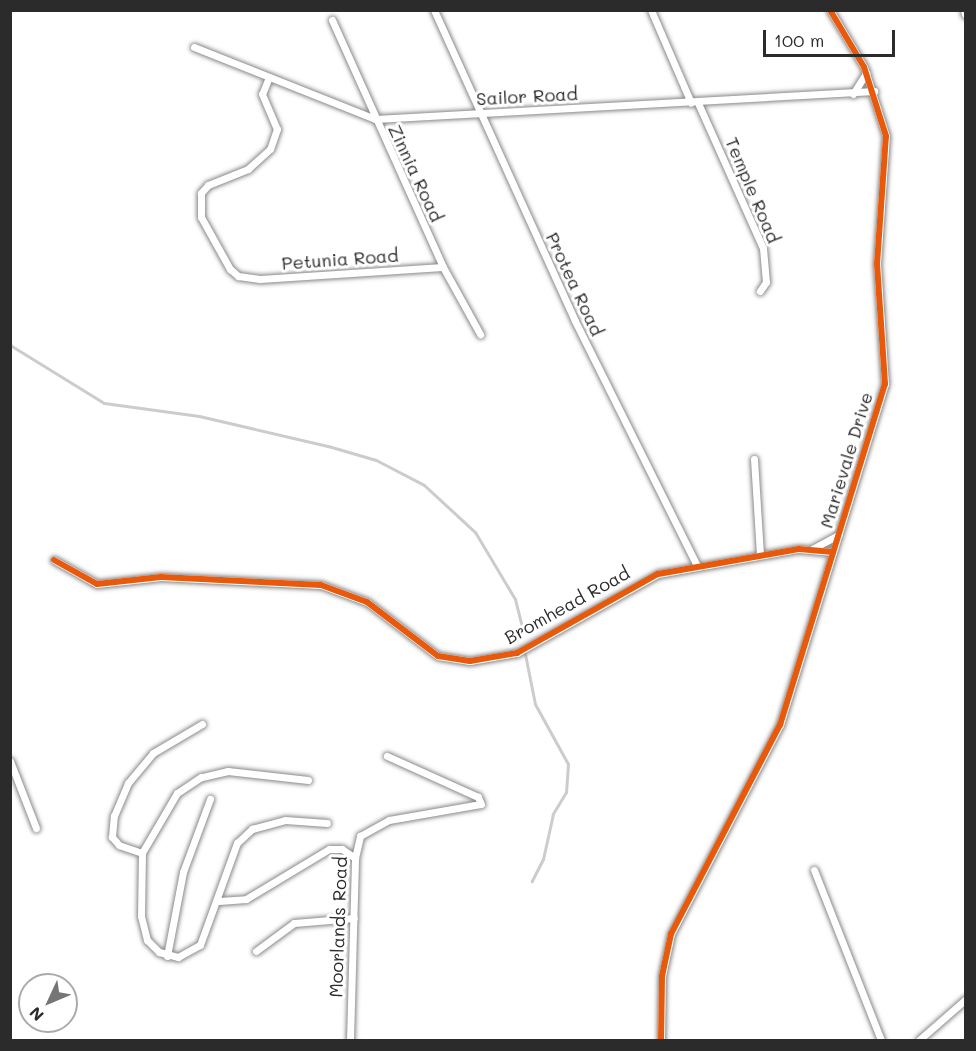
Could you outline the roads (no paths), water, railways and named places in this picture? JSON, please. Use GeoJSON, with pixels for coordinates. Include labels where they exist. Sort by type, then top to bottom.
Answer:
{"type":"FeatureCollection","features":[{"type":"Feature","properties":{"kind":"street","name":"Protea Road"},"geometry":{"type":"LineString","coordinates":[[434,10],[575,321],[697,566]]}},
{"type":"Feature","properties":{"kind":"street","name":"Temple Road"},"geometry":{"type":"LineString","coordinates":[[651,10],[763,248],[766,282],[760,291]]}},
{"type":"Feature","properties":{"kind":"street","name":"Marievale Drive"},"geometry":{"type":"LineString","coordinates":[[661,1041],[662,975],[671,934],[780,725],[885,384],[878,264],[886,136],[874,91],[866,73],[830,10]]}},
{"type":"Feature","properties":{"kind":"street","name":"Zinnia Road"},"geometry":{"type":"LineString","coordinates":[[332,20],[443,267],[480,334]]}},
{"type":"Feature","properties":{"kind":"street","name":"Sailor Road"},"geometry":{"type":"LineString","coordinates":[[194,47],[375,119],[695,103],[874,91]]}},
{"type":"Feature","properties":{"kind":"street"},"geometry":{"type":"LineString","coordinates":[[853,94],[866,73]]}},
{"type":"Feature","properties":{"kind":"street","name":"Petunia Road"},"geometry":{"type":"LineString","coordinates":[[269,77],[262,94],[277,129],[270,149],[248,169],[208,184],[200,203],[211,239],[238,276],[260,279],[443,267]]}},
{"type":"Feature","properties":{"kind":"street"},"geometry":{"type":"LineString","coordinates":[[754,459],[760,555]]}},
{"type":"Feature","properties":{"kind":"street"},"geometry":{"type":"LineString","coordinates":[[812,549],[838,535]]}},
{"type":"Feature","properties":{"kind":"street","name":"Bromhead Road"},"geometry":{"type":"LineString","coordinates":[[54,560],[97,584],[161,577],[321,585],[367,602],[438,656],[470,661],[517,653],[644,579],[697,566],[760,555],[812,549],[833,552]]}},
{"type":"Feature","properties":{"kind":"street"},"geometry":{"type":"LineString","coordinates":[[142,853],[119,845],[112,837],[114,816],[128,783],[153,753],[202,724]]}},
{"type":"Feature","properties":{"kind":"street","name":"Moorlands Road"},"geometry":{"type":"LineString","coordinates":[[350,1041],[355,858],[360,836],[374,825],[481,804],[478,797],[387,756]]}},
{"type":"Feature","properties":{"kind":"street"},"geometry":{"type":"LineString","coordinates":[[10,761],[36,828]]}},
{"type":"Feature","properties":{"kind":"street"},"geometry":{"type":"LineString","coordinates":[[308,780],[264,772],[201,777],[168,802],[142,853],[143,930],[152,947],[167,956],[186,956],[200,945],[219,901],[237,843],[252,829],[285,820],[327,823]]}},
{"type":"Feature","properties":{"kind":"street"},"geometry":{"type":"LineString","coordinates":[[167,956],[183,872],[210,799]]}},
{"type":"Feature","properties":{"kind":"street"},"geometry":{"type":"LineString","coordinates":[[219,901],[246,899],[328,849],[342,849],[355,858]]}},
{"type":"Feature","properties":{"kind":"street"},"geometry":{"type":"LineString","coordinates":[[814,870],[881,1041]]}},
{"type":"Feature","properties":{"kind":"street"},"geometry":{"type":"LineString","coordinates":[[256,951],[294,923],[354,918]]}},
{"type":"Feature","properties":{"kind":"street"},"geometry":{"type":"LineString","coordinates":[[920,1041],[966,999]]}},
{"type":"Feature","properties":{"kind":"waterway"},"geometry":{"type":"LineString","coordinates":[[10,345],[104,403],[199,416],[328,446],[376,460],[424,485],[475,532],[515,599],[522,628]]}},
{"type":"Feature","properties":{"kind":"waterway"},"geometry":{"type":"LineString","coordinates":[[525,654],[535,704],[568,764],[566,792],[553,814],[543,859],[532,881]]}}]}
